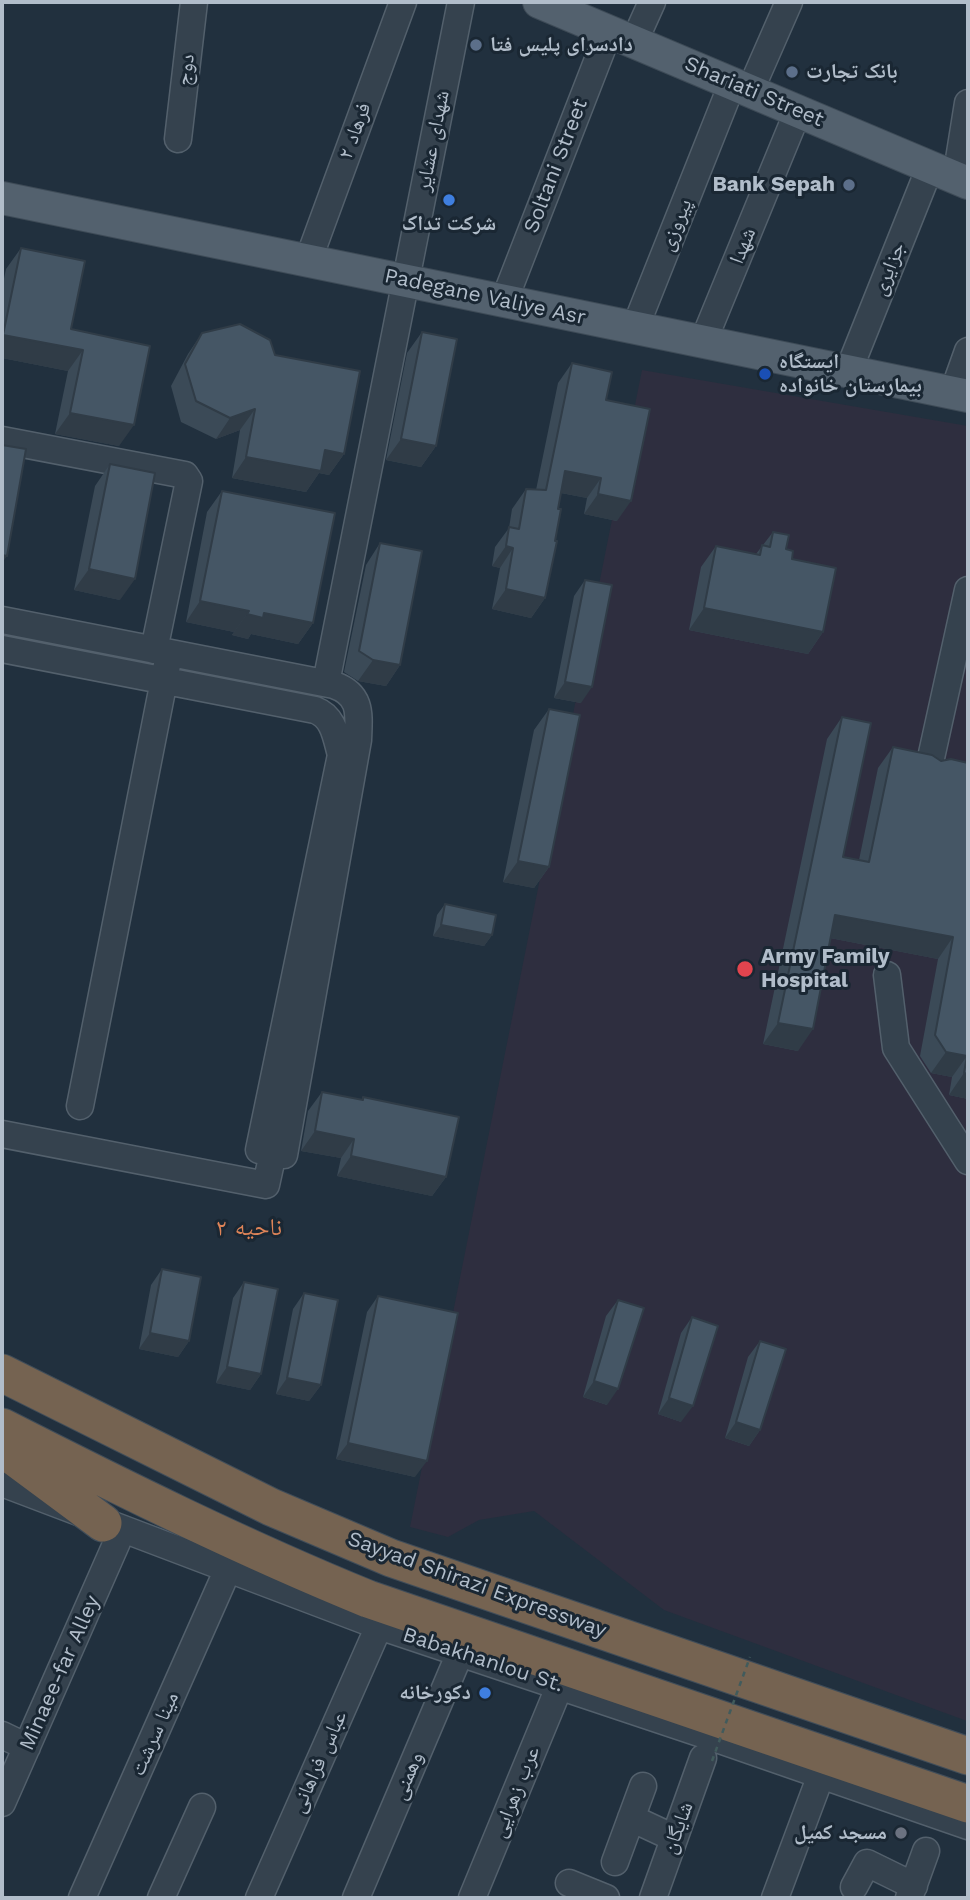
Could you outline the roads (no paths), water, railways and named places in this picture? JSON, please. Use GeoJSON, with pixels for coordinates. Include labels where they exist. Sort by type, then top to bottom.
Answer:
{"type":"FeatureCollection","features":[{"type":"Feature","properties":{"kind":"highway","name":"Sayyad Shirazi Expressway"},"geometry":{"type":"LineString","coordinates":[[2,1374],[271,1507],[391,1558],[968,1756]]}},
{"type":"Feature","properties":{"kind":"highway"},"geometry":{"type":"LineString","coordinates":[[2,1427],[187,1520],[368,1599],[968,1804]]}},
{"type":"Feature","properties":{"kind":"highway"},"geometry":{"type":"LineString","coordinates":[[2,1448],[110,1532]]}},
{"type":"Feature","properties":{"kind":"main road","name":"Shariati Street"},"geometry":{"type":"LineString","coordinates":[[539,2],[951,176]]}},
{"type":"Feature","properties":{"kind":"main road","name":"Padegane Valiye Asr"},"geometry":{"type":"LineString","coordinates":[[2,198],[960,395]]}},
{"type":"Feature","properties":{"kind":"street","name":"دوج"},"geometry":{"type":"LineString","coordinates":[[178,139],[194,2]]}},
{"type":"Feature","properties":{"kind":"street","name":"فرهاد ۲"},"geometry":{"type":"LineString","coordinates":[[308,261],[403,2]]}},
{"type":"Feature","properties":{"kind":"street","name":"شهدای عشایر"},"geometry":{"type":"LineString","coordinates":[[326,683],[461,2]]}},
{"type":"Feature","properties":{"kind":"street","name":"Soltani Street"},"geometry":{"type":"LineString","coordinates":[[504,301],[621,37],[652,2]]}},
{"type":"Feature","properties":{"kind":"street","name":"پیروزی"},"geometry":{"type":"LineString","coordinates":[[635,328],[741,87],[789,2]]}},
{"type":"Feature","properties":{"kind":"street","name":"جزایری"},"geometry":{"type":"LineString","coordinates":[[848,372],[951,176],[968,103]]}},
{"type":"Feature","properties":{"kind":"street","name":"شهدا"},"geometry":{"type":"LineString","coordinates":[[703,342],[798,111]]}},
{"type":"Feature","properties":{"kind":"street"},"geometry":{"type":"LineString","coordinates":[[960,395],[968,351]]}},
{"type":"Feature","properties":{"kind":"street"},"geometry":{"type":"LineString","coordinates":[[2,440],[185,475],[190,481],[162,651],[164,680],[80,1106]]}},
{"type":"Feature","properties":{"kind":"street"},"geometry":{"type":"LineString","coordinates":[[929,767],[962,651],[968,590]]}},
{"type":"Feature","properties":{"kind":"street"},"geometry":{"type":"LineString","coordinates":[[2,620],[326,683],[346,689],[357,702],[358,740],[284,1154],[259,1150],[341,755],[332,723],[323,713],[2,649]]}},
{"type":"Feature","properties":{"kind":"street"},"geometry":{"type":"LineString","coordinates":[[887,975],[896,1048],[968,1161]]}},
{"type":"Feature","properties":{"kind":"street"},"geometry":{"type":"LineString","coordinates":[[2,1133],[266,1185],[273,1153]]}},
{"type":"Feature","properties":{"kind":"street","name":"Babakhanlou St."},"geometry":{"type":"LineString","coordinates":[[5,1491],[110,1532],[228,1569],[379,1626],[560,1685],[968,1826]]}},
{"type":"Feature","properties":{"kind":"street","name":"Minaee-far Alley"},"geometry":{"type":"LineString","coordinates":[[2,1803],[27,1747],[110,1532]]}},
{"type":"Feature","properties":{"kind":"street","name":"مینا سرشت"},"geometry":{"type":"LineString","coordinates":[[82,1898],[228,1569]]}},
{"type":"Feature","properties":{"kind":"street","name":"عباس فراهانی"},"geometry":{"type":"LineString","coordinates":[[259,1898],[379,1626]]}},
{"type":"Feature","properties":{"kind":"street","name":"وهمنی"},"geometry":{"type":"LineString","coordinates":[[356,1898],[460,1653]]}},
{"type":"Feature","properties":{"kind":"street","name":"عرب زهرایی"},"geometry":{"type":"LineString","coordinates":[[472,1898],[560,1685]]}},
{"type":"Feature","properties":{"kind":"street"},"geometry":{"type":"LineString","coordinates":[[2,1735],[27,1747]]}},
{"type":"Feature","properties":{"kind":"street","name":"شایگان"},"geometry":{"type":"LineString","coordinates":[[653,1898],[674,1838],[707,1760]]}},
{"type":"Feature","properties":{"kind":"street"},"geometry":{"type":"LineString","coordinates":[[775,1898],[821,1774]]}},
{"type":"Feature","properties":{"kind":"street"},"geometry":{"type":"LineString","coordinates":[[615,1862],[643,1786]]}},
{"type":"Feature","properties":{"kind":"street"},"geometry":{"type":"LineString","coordinates":[[161,1898],[202,1807]]}},
{"type":"Feature","properties":{"kind":"street"},"geometry":{"type":"LineString","coordinates":[[631,1818],[674,1838]]}},
{"type":"Feature","properties":{"kind":"street"},"geometry":{"type":"LineString","coordinates":[[854,1887],[867,1863],[913,1894],[926,1851]]}},
{"type":"Feature","properties":{"kind":"street"},"geometry":{"type":"LineString","coordinates":[[569,1883],[606,1898]]}},
{"type":"Feature","properties":{"kind":"place","name":"دادسرای پلیس فتا"},"geometry":{"type":"Point","coordinates":[476,45]}},
{"type":"Feature","properties":{"kind":"place","name":"بانک تجارت"},"geometry":{"type":"Point","coordinates":[792,72]}},
{"type":"Feature","properties":{"kind":"place","name":"Bank Sepah"},"geometry":{"type":"Point","coordinates":[849,185]}},
{"type":"Feature","properties":{"kind":"place","name":"شرکت تداک"},"geometry":{"type":"Point","coordinates":[449,200]}},
{"type":"Feature","properties":{"kind":"place","name":"ایستگاه بیمارستان خانواده"},"geometry":{"type":"Point","coordinates":[765,374]}},
{"type":"Feature","properties":{"kind":"place","name":"Army Family Hospital"},"geometry":{"type":"Point","coordinates":[745,969]}},
{"type":"Feature","properties":{"kind":"place","name":"دکورخانه"},"geometry":{"type":"Point","coordinates":[485,1693]}},
{"type":"Feature","properties":{"kind":"place","name":"مسجد کمیل"},"geometry":{"type":"Point","coordinates":[901,1833]}},
{"type":"Feature","properties":{"kind":"district","name":"ناحیه ۲"},"geometry":{"type":"Point","coordinates":[249,1228]}}]}
